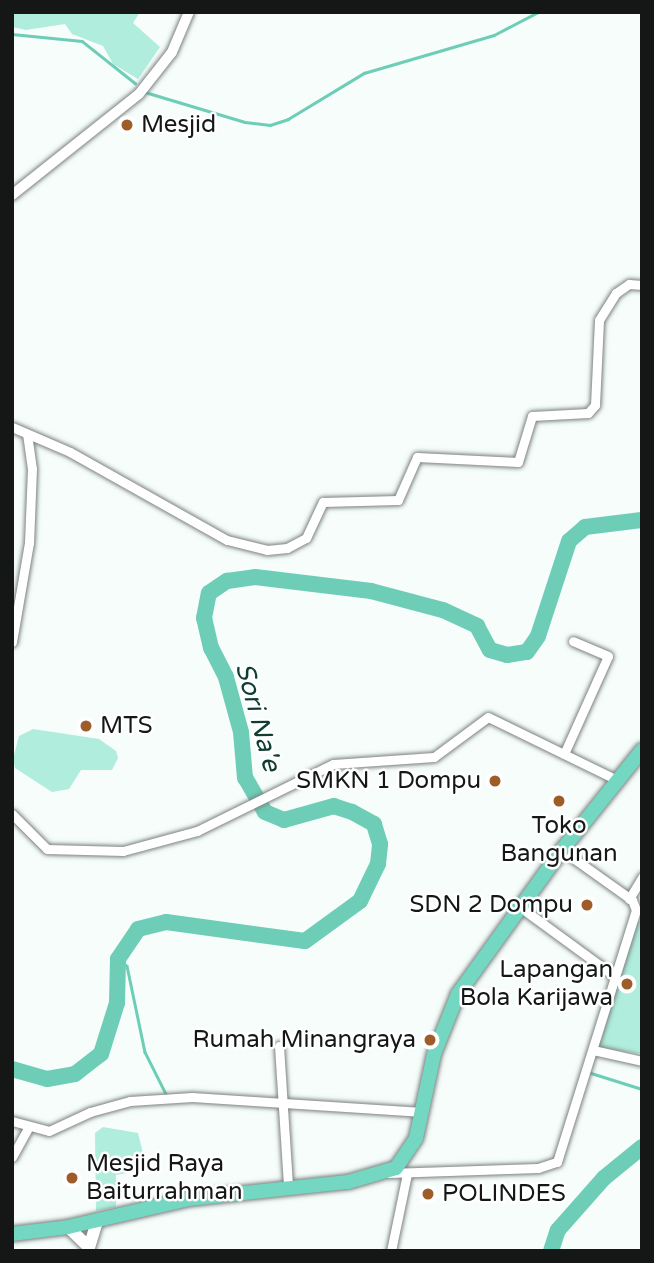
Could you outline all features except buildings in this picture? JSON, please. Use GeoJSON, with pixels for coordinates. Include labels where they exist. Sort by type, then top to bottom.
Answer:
{"type":"FeatureCollection","features":[{"type":"Feature","properties":{"kind":"highway"},"geometry":{"type":"LineString","coordinates":[[12,1234],[68,1227],[188,1199],[288,1185],[348,1182],[388,1173],[406,1157],[423,1112],[434,1054],[458,994],[562,850],[642,750]]}},
{"type":"Feature","properties":{"kind":"main road"},"geometry":{"type":"LineString","coordinates":[[89,1249],[96,1221]]}},
{"type":"Feature","properties":{"kind":"main road"},"geometry":{"type":"LineString","coordinates":[[68,1227],[89,1249]]}},
{"type":"Feature","properties":{"kind":"street"},"geometry":{"type":"LineString","coordinates":[[12,195],[139,94],[172,52],[189,12]]}},
{"type":"Feature","properties":{"kind":"street"},"geometry":{"type":"LineString","coordinates":[[12,427],[70,452],[227,540],[267,550],[287,548],[306,538],[323,502],[398,500],[417,457],[518,462],[532,416],[588,413],[595,405],[599,320],[616,293],[629,284],[642,285]]}},
{"type":"Feature","properties":{"kind":"street"},"geometry":{"type":"LineString","coordinates":[[13,636],[29,543],[32,468],[27,435]]}},
{"type":"Feature","properties":{"kind":"street"},"geometry":{"type":"LineString","coordinates":[[564,754],[608,656],[573,641]]}},
{"type":"Feature","properties":{"kind":"street"},"geometry":{"type":"LineString","coordinates":[[12,814],[40,845],[89,853],[160,843],[225,819],[300,777],[341,762],[434,757],[485,717],[619,781]]}},
{"type":"Feature","properties":{"kind":"street"},"geometry":{"type":"LineString","coordinates":[[388,1173],[411,1175],[554,1164],[593,1050],[613,975],[639,911],[629,899],[562,850]]}},
{"type":"Feature","properties":{"kind":"street"},"geometry":{"type":"LineString","coordinates":[[629,899],[642,877]]}},
{"type":"Feature","properties":{"kind":"street"},"geometry":{"type":"LineString","coordinates":[[520,907],[613,975]]}},
{"type":"Feature","properties":{"kind":"street"},"geometry":{"type":"LineString","coordinates":[[279,1046],[286,1100],[288,1185]]}},
{"type":"Feature","properties":{"kind":"street"},"geometry":{"type":"LineString","coordinates":[[593,1050],[642,1061]]}},
{"type":"Feature","properties":{"kind":"street"},"geometry":{"type":"LineString","coordinates":[[12,1121],[28,1128],[49,1131],[90,1112],[159,1098],[286,1100],[423,1112]]}},
{"type":"Feature","properties":{"kind":"street"},"geometry":{"type":"LineString","coordinates":[[12,1157],[28,1128]]}},
{"type":"Feature","properties":{"kind":"street"},"geometry":{"type":"LineString","coordinates":[[391,1251],[411,1175],[406,1157]]}},
{"type":"Feature","properties":{"kind":"green space"},"geometry":{"type":"Polygon","coordinates":[[[12,12],[140,12],[133,23],[160,47],[138,79],[113,64],[103,46],[72,34],[65,24],[26,30],[12,27],[12,12]]]}},
{"type":"Feature","properties":{"kind":"green space"},"geometry":{"type":"Polygon","coordinates":[[[33,729],[99,739],[116,751],[118,758],[112,770],[81,770],[69,789],[52,792],[15,768],[13,759],[19,736],[33,729]]]}},
{"type":"Feature","properties":{"kind":"green space","name":"Lapangan Bola Karijawa"},"geometry":{"type":"Polygon","coordinates":[[[630,918],[642,922],[642,1054],[596,1047],[630,918]]]}},
{"type":"Feature","properties":{"kind":"green space"},"geometry":{"type":"Polygon","coordinates":[[[103,1127],[138,1133],[147,1169],[116,1175],[116,1207],[96,1211],[95,1133],[103,1127]]]}},
{"type":"Feature","properties":{"kind":"waterway"},"geometry":{"type":"LineString","coordinates":[[145,92],[245,122],[270,125],[288,119],[364,73],[494,35],[538,12]]}},
{"type":"Feature","properties":{"kind":"waterway"},"geometry":{"type":"LineString","coordinates":[[12,34],[82,41],[135,83]]}},
{"type":"Feature","properties":{"kind":"waterway","name":"Sori Na'e"},"geometry":{"type":"LineString","coordinates":[[12,1069],[47,1079],[75,1074],[101,1054],[117,1003],[118,959],[138,929],[166,922],[305,941],[360,901],[378,864],[380,844],[374,824],[352,812],[334,806],[284,820],[265,812],[245,778],[241,732],[226,677],[211,648],[204,618],[209,593],[227,581],[255,577],[371,591],[443,610],[477,626],[490,650],[507,655],[527,652],[538,636],[569,541],[585,527],[642,520]]}},
{"type":"Feature","properties":{"kind":"waterway"},"geometry":{"type":"LineString","coordinates":[[118,959],[127,966],[145,1052],[167,1096]]}},
{"type":"Feature","properties":{"kind":"waterway"},"geometry":{"type":"LineString","coordinates":[[588,1072],[642,1089]]}},
{"type":"Feature","properties":{"kind":"waterway"},"geometry":{"type":"LineString","coordinates":[[551,1251],[558,1230],[604,1178],[642,1147]]}},
{"type":"Feature","properties":{"kind":"place","name":"Mesjid"},"geometry":{"type":"Point","coordinates":[127,125]}},
{"type":"Feature","properties":{"kind":"place","name":"MTS"},"geometry":{"type":"Point","coordinates":[86,726]}},
{"type":"Feature","properties":{"kind":"place","name":"SMKN 1 Dompu"},"geometry":{"type":"Point","coordinates":[495,781]}},
{"type":"Feature","properties":{"kind":"place","name":"Toko Bangunan"},"geometry":{"type":"Point","coordinates":[559,801]}},
{"type":"Feature","properties":{"kind":"place","name":"SDN 2 Dompu"},"geometry":{"type":"Point","coordinates":[587,905]}},
{"type":"Feature","properties":{"kind":"place","name":"Lapangan Bola Karijawa"},"geometry":{"type":"Point","coordinates":[627,984]}},
{"type":"Feature","properties":{"kind":"place","name":"Rumah Minangraya"},"geometry":{"type":"Point","coordinates":[430,1040]}},
{"type":"Feature","properties":{"kind":"place","name":"Mesjid Raya Baiturrahman"},"geometry":{"type":"Point","coordinates":[72,1178]}},
{"type":"Feature","properties":{"kind":"place","name":"POLINDES"},"geometry":{"type":"Point","coordinates":[428,1194]}}]}
